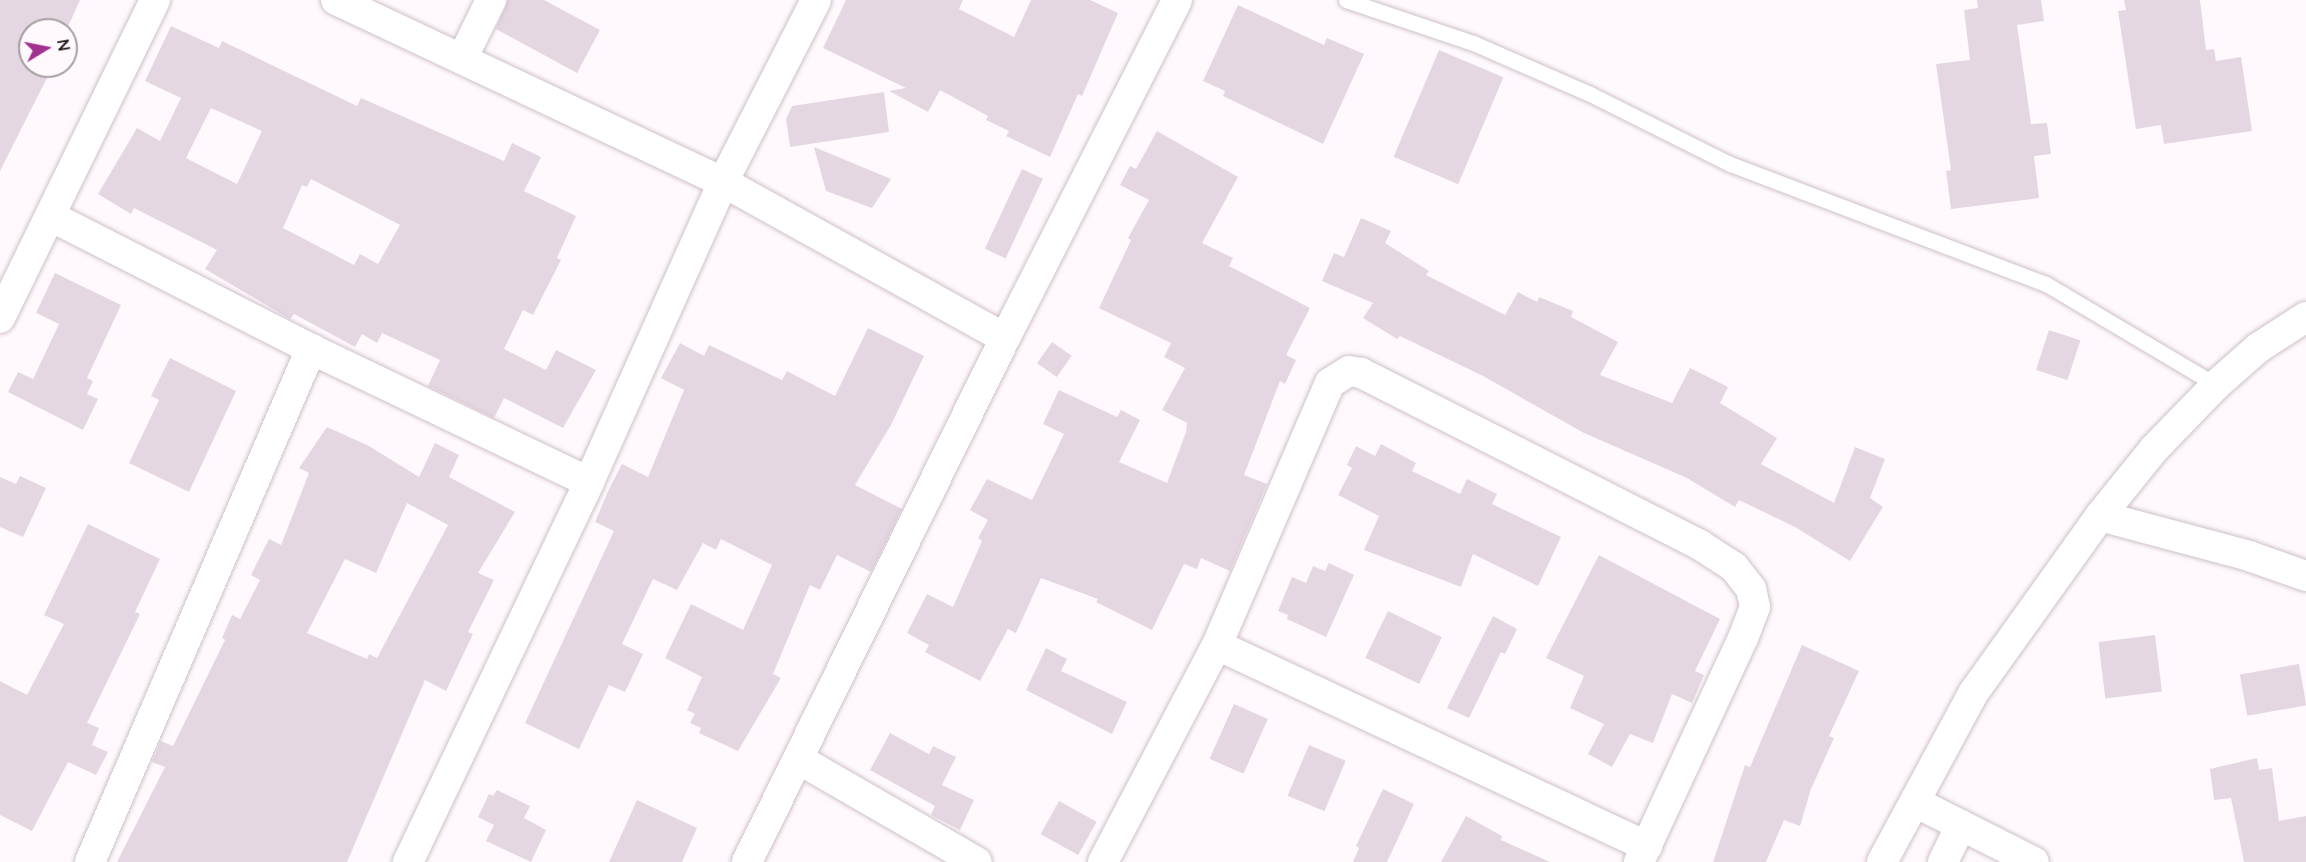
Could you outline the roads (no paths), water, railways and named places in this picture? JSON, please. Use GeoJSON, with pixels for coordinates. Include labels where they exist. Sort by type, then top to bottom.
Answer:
{"type":"FeatureCollection","features":[{"type":"Feature","properties":{"kind":"street"},"geometry":{"type":"LineString","coordinates":[[0,318],[52,217],[155,0]]}},
{"type":"Feature","properties":{"kind":"street"},"geometry":{"type":"LineString","coordinates":[[336,0],[723,182],[1005,338]]}},
{"type":"Feature","properties":{"kind":"street"},"geometry":{"type":"LineString","coordinates":[[462,59],[491,0]]}},
{"type":"Feature","properties":{"kind":"street"},"geometry":{"type":"LineString","coordinates":[[408,862],[589,482],[723,182],[816,0]]}},
{"type":"Feature","properties":{"kind":"street"},"geometry":{"type":"LineString","coordinates":[[747,862],[800,760],[1005,338],[1177,0]]}},
{"type":"Feature","properties":{"kind":"street"},"geometry":{"type":"LineString","coordinates":[[52,217],[311,349],[589,482]]}},
{"type":"Feature","properties":{"kind":"street"},"geometry":{"type":"LineString","coordinates":[[1882,862],[1974,692],[2100,516],[2154,449],[2216,385],[2258,348],[2306,317]]}},
{"type":"Feature","properties":{"kind":"street"},"geometry":{"type":"LineString","coordinates":[[90,862],[311,349]]}},
{"type":"Feature","properties":{"kind":"street"},"geometry":{"type":"LineString","coordinates":[[1103,862],[1217,645],[1330,382],[1342,372],[1361,373],[1700,545],[1734,567],[1751,589],[1755,607],[1743,638],[1643,854],[1217,645]]}},
{"type":"Feature","properties":{"kind":"street"},"geometry":{"type":"LineString","coordinates":[[2100,516],[2249,556],[2306,576]]}},
{"type":"Feature","properties":{"kind":"street"},"geometry":{"type":"LineString","coordinates":[[800,760],[977,862]]}},
{"type":"Feature","properties":{"kind":"street"},"geometry":{"type":"LineString","coordinates":[[1914,802],[2034,862]]}},
{"type":"Feature","properties":{"kind":"street"},"geometry":{"type":"LineString","coordinates":[[1943,862],[1960,825]]}},
{"type":"Feature","properties":{"kind":"lane"},"geometry":{"type":"LineString","coordinates":[[1346,0],[1473,43],[1590,94],[1730,164],[2046,284],[2216,385]]}}]}
